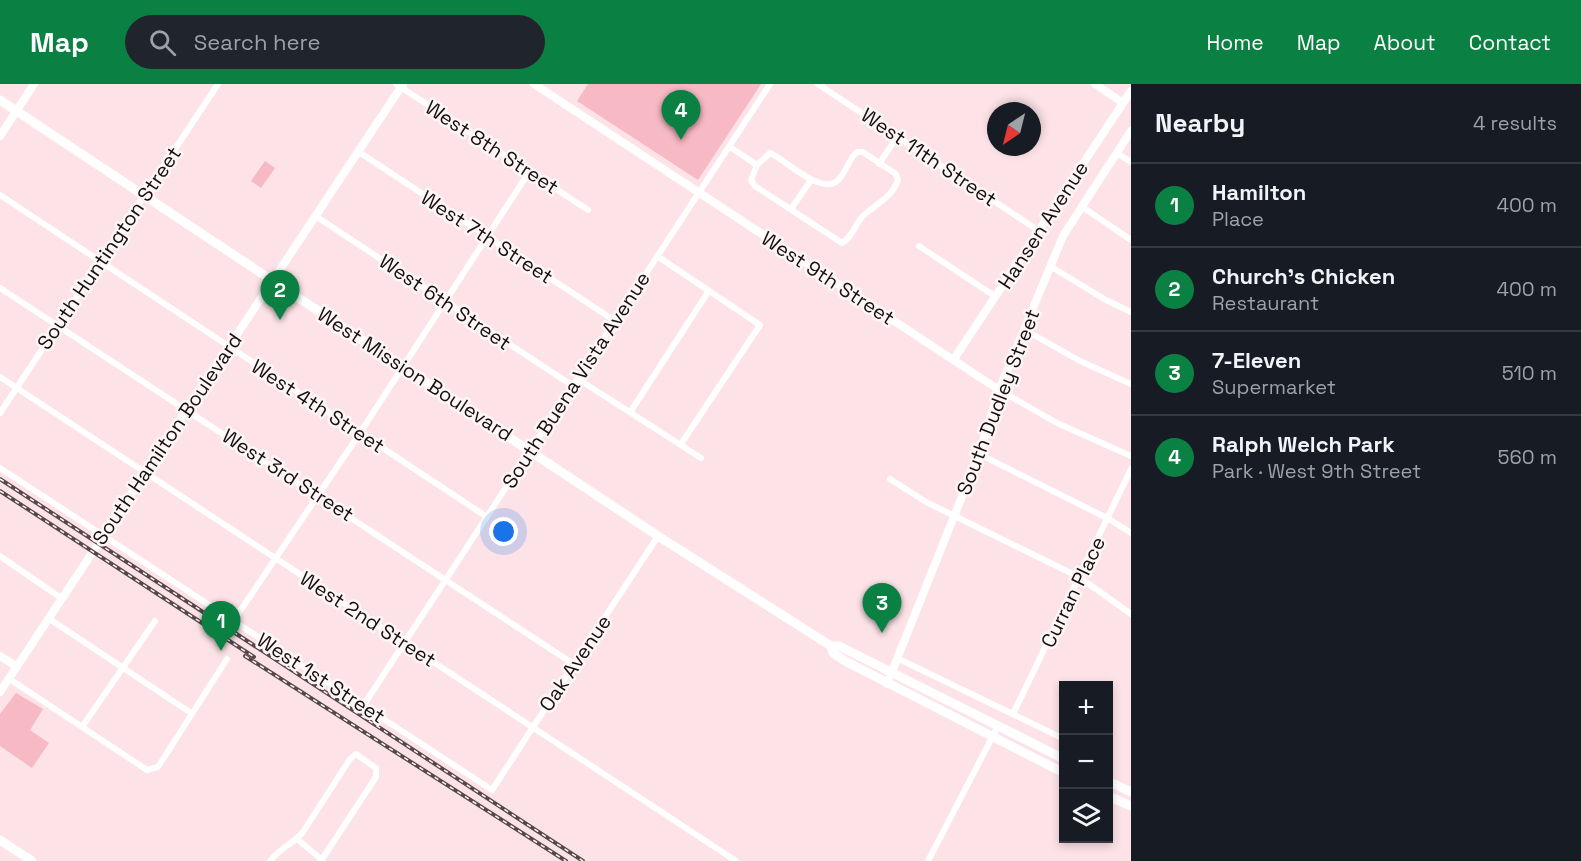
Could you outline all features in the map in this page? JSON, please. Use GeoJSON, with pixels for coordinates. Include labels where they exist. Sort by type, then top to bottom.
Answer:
{"type":"FeatureCollection","features":[{"type":"Feature","properties":{"kind":"main road","name":"West Mission Boulevard"},"geometry":{"type":"LineString","coordinates":[[0,100],[658,536],[831,646],[839,646],[1059,756]]}},
{"type":"Feature","properties":{"kind":"main road","name":"West Mission Boulevard"},"geometry":{"type":"LineString","coordinates":[[831,646],[833,653],[845,662],[1059,770]]}},
{"type":"Feature","properties":{"kind":"main road"},"geometry":{"type":"LineString","coordinates":[[1113,783],[1131,792]]}},
{"type":"Feature","properties":{"kind":"main road"},"geometry":{"type":"LineString","coordinates":[[1113,798],[1131,806]]}},
{"type":"Feature","properties":{"kind":"main road"},"geometry":{"type":"LineString","coordinates":[[0,840],[32,861]]}},
{"type":"Feature","properties":{"kind":"street"},"geometry":{"type":"LineString","coordinates":[[0,136],[34,84]]}},
{"type":"Feature","properties":{"kind":"street","name":"South Huntington Street"},"geometry":{"type":"LineString","coordinates":[[0,413],[218,84]]}},
{"type":"Feature","properties":{"kind":"street","name":"West 9th Street"},"geometry":{"type":"LineString","coordinates":[[534,84],[999,390],[1058,423],[1131,456]]}},
{"type":"Feature","properties":{"kind":"street","name":"South Buena Vista Avenue"},"geometry":{"type":"LineString","coordinates":[[363,706],[770,84]]}},
{"type":"Feature","properties":{"kind":"street","name":"West 11th Street"},"geometry":{"type":"LineString","coordinates":[[818,84],[1040,231]]}},
{"type":"Feature","properties":{"kind":"street"},"geometry":{"type":"LineString","coordinates":[[1095,84],[1123,103]]}},
{"type":"Feature","properties":{"kind":"street","name":"South Hamilton Boulevard"},"geometry":{"type":"LineString","coordinates":[[0,692],[317,217],[400,85]]}},
{"type":"Feature","properties":{"kind":"street","name":"West 8th Street"},"geometry":{"type":"LineString","coordinates":[[400,85],[588,210]]}},
{"type":"Feature","properties":{"kind":"street","name":"Hansen Avenue"},"geometry":{"type":"LineString","coordinates":[[954,359],[1131,92]]}},
{"type":"Feature","properties":{"kind":"street","name":"South Dudley Street"},"geometry":{"type":"LineString","coordinates":[[887,684],[899,659],[979,454],[999,390],[1063,236],[1131,131]]}},
{"type":"Feature","properties":{"kind":"street"},"geometry":{"type":"LineString","coordinates":[[879,164],[897,136]]}},
{"type":"Feature","properties":{"kind":"street"},"geometry":{"type":"LineString","coordinates":[[730,147],[757,165]]}},
{"type":"Feature","properties":{"kind":"street","name":"West 7th Street"},"geometry":{"type":"LineString","coordinates":[[359,152],[615,321]]}},
{"type":"Feature","properties":{"kind":"street"},"geometry":{"type":"LineString","coordinates":[[857,152],[863,152],[896,174],[898,180],[884,202],[862,216],[848,240],[842,243],[751,180],[757,165],[770,153],[820,184],[837,182],[852,156],[857,152]]}},
{"type":"Feature","properties":{"kind":"street"},"geometry":{"type":"LineString","coordinates":[[1117,153],[1131,162]]}},
{"type":"Feature","properties":{"kind":"street"},"geometry":{"type":"LineString","coordinates":[[234,620],[360,433],[529,172]]}},
{"type":"Feature","properties":{"kind":"street"},"geometry":{"type":"LineString","coordinates":[[791,209],[811,180]]}},
{"type":"Feature","properties":{"kind":"street","name":"West 4th Street"},"geometry":{"type":"LineString","coordinates":[[0,195],[487,517]]}},
{"type":"Feature","properties":{"kind":"street"},"geometry":{"type":"LineString","coordinates":[[1081,206],[1131,240]]}},
{"type":"Feature","properties":{"kind":"street","name":"West 6th Street"},"geometry":{"type":"LineString","coordinates":[[317,217],[573,386]]}},
{"type":"Feature","properties":{"kind":"street"},"geometry":{"type":"LineString","coordinates":[[919,246],[996,297]]}},
{"type":"Feature","properties":{"kind":"street"},"geometry":{"type":"LineString","coordinates":[[657,256],[760,325],[681,444]]}},
{"type":"Feature","properties":{"kind":"street"},"geometry":{"type":"LineString","coordinates":[[1050,266],[1104,299],[1131,312]]}},
{"type":"Feature","properties":{"kind":"street","name":"West 3rd Street"},"geometry":{"type":"LineString","coordinates":[[0,288],[574,664]]}},
{"type":"Feature","properties":{"kind":"street"},"geometry":{"type":"LineString","coordinates":[[631,411],[708,292]]}},
{"type":"Feature","properties":{"kind":"street"},"geometry":{"type":"LineString","coordinates":[[1025,330],[1080,361],[1131,384]]}},
{"type":"Feature","properties":{"kind":"street","name":"West 2nd Street"},"geometry":{"type":"LineString","coordinates":[[0,377],[736,861]]}},
{"type":"Feature","properties":{"kind":"street"},"geometry":{"type":"LineString","coordinates":[[578,379],[701,458]]}},
{"type":"Feature","properties":{"kind":"street"},"geometry":{"type":"LineString","coordinates":[[979,454],[1109,519],[1131,533]]}},
{"type":"Feature","properties":{"kind":"street","name":"West 1st Street"},"geometry":{"type":"LineString","coordinates":[[0,468],[492,790]]}},
{"type":"Feature","properties":{"kind":"street","name":"Curran Place"},"geometry":{"type":"LineString","coordinates":[[1013,714],[1109,519],[1131,469]]}},
{"type":"Feature","properties":{"kind":"street"},"geometry":{"type":"LineString","coordinates":[[890,479],[926,502],[994,538],[1079,577],[1131,614]]}},
{"type":"Feature","properties":{"kind":"street","name":"Oak Avenue"},"geometry":{"type":"LineString","coordinates":[[492,790],[658,536]]}},
{"type":"Feature","properties":{"kind":"street"},"geometry":{"type":"LineString","coordinates":[[0,556],[61,598]]}},
{"type":"Feature","properties":{"kind":"street"},"geometry":{"type":"LineString","coordinates":[[48,618],[190,713]]}},
{"type":"Feature","properties":{"kind":"street"},"geometry":{"type":"LineString","coordinates":[[82,727],[155,621]]}},
{"type":"Feature","properties":{"kind":"street"},"geometry":{"type":"LineString","coordinates":[[0,656],[16,666]]}},
{"type":"Feature","properties":{"kind":"street"},"geometry":{"type":"LineString","coordinates":[[8,678],[142,768],[153,770],[158,767],[190,713],[227,659]]}},
{"type":"Feature","properties":{"kind":"street"},"geometry":{"type":"LineString","coordinates":[[899,659],[1059,737]]}},
{"type":"Feature","properties":{"kind":"street"},"geometry":{"type":"LineString","coordinates":[[928,861],[990,736],[998,726]]}},
{"type":"Feature","properties":{"kind":"street"},"geometry":{"type":"LineString","coordinates":[[270,861],[279,850],[297,839],[350,759],[356,754],[376,768],[376,777],[322,860],[297,839]]}},
{"type":"Feature","properties":{"kind":"shaded area"},"geometry":{"type":"Polygon","coordinates":[[[588,84],[761,84],[698,180],[577,101],[588,84]]]}},
{"type":"Feature","properties":{"kind":"shaded area"},"geometry":{"type":"Polygon","coordinates":[[[265,161],[275,168],[261,188],[251,181],[265,161]]]}},
{"type":"Feature","properties":{"kind":"shaded area"},"geometry":{"type":"Polygon","coordinates":[[[16,693],[43,709],[30,730],[49,743],[32,768],[0,746],[0,714],[16,693]]]}},
{"type":"Feature","properties":{"kind":"railway"},"geometry":{"type":"LineString","coordinates":[[0,479],[583,861]]}},
{"type":"Feature","properties":{"kind":"railway"},"geometry":{"type":"LineString","coordinates":[[0,491],[254,657]]}},
{"type":"Feature","properties":{"kind":"railway"},"geometry":{"type":"LineString","coordinates":[[245,656],[566,861]]}},
{"type":"Feature","properties":{"kind":"place","name":"Ralph Welch Park"},"geometry":{"type":"Point","coordinates":[681,140]}},
{"type":"Feature","properties":{"kind":"place","name":"Church's Chicken"},"geometry":{"type":"Point","coordinates":[280,320]}},
{"type":"Feature","properties":{"kind":"place","name":"7-Eleven"},"geometry":{"type":"Point","coordinates":[882,633]}},
{"type":"Feature","properties":{"kind":"place","name":"Hamilton"},"geometry":{"type":"Point","coordinates":[221,651]}}]}
